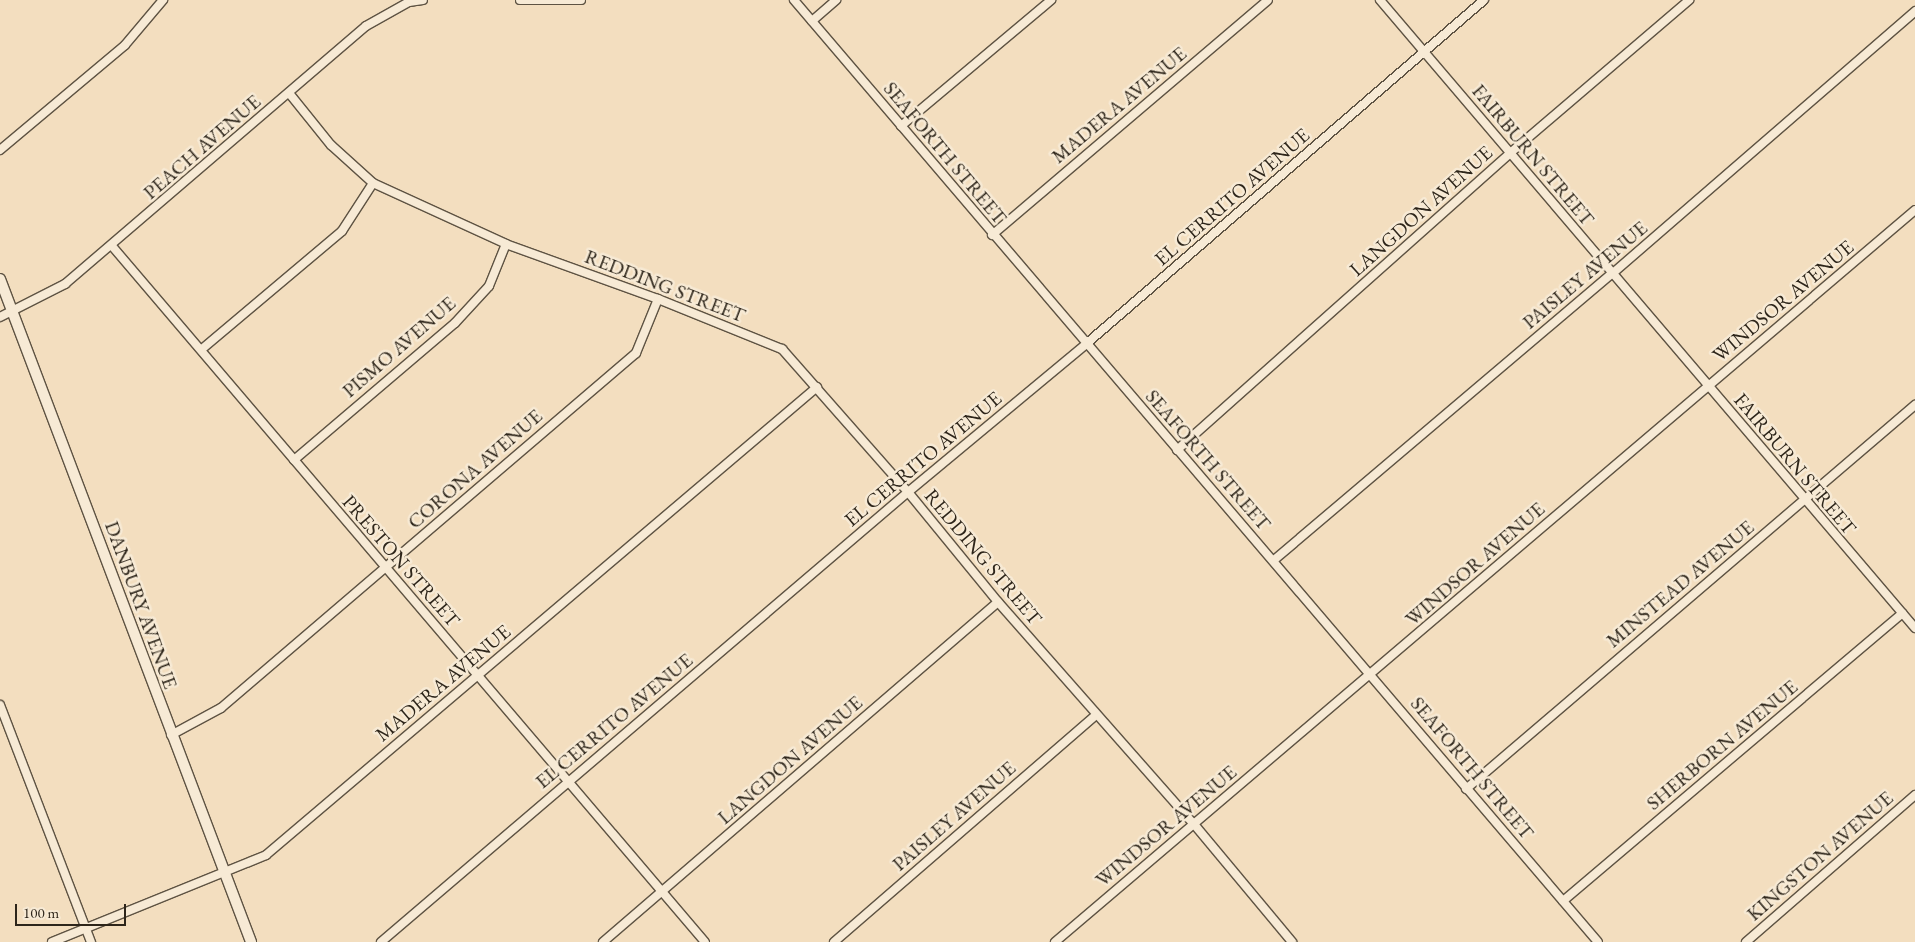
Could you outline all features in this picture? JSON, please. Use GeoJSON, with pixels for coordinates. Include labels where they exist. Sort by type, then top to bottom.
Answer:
{"type":"FeatureCollection","features":[{"type":"Feature","properties":{"kind":"street"},"geometry":{"type":"LineString","coordinates":[[0,150],[125,45],[163,0]]}},
{"type":"Feature","properties":{"kind":"street","name":"PEACH AVENUE"},"geometry":{"type":"LineString","coordinates":[[0,316],[14,312],[65,284],[112,246],[366,26],[409,2],[423,0]]}},
{"type":"Feature","properties":{"kind":"street"},"geometry":{"type":"LineString","coordinates":[[520,0],[581,0]]}},
{"type":"Feature","properties":{"kind":"street","name":"SEAFORTH STREET"},"geometry":{"type":"LineString","coordinates":[[794,0],[992,235],[1372,674],[1466,788],[1598,942]]}},
{"type":"Feature","properties":{"kind":"street"},"geometry":{"type":"LineString","coordinates":[[812,21],[836,0]]}},
{"type":"Feature","properties":{"kind":"street"},"geometry":{"type":"LineString","coordinates":[[902,126],[1051,0]]}},
{"type":"Feature","properties":{"kind":"street","name":"MADERA AVENUE"},"geometry":{"type":"LineString","coordinates":[[992,235],[1268,0]]}},
{"type":"Feature","properties":{"kind":"street","name":"FAIRBURN STREET"},"geometry":{"type":"LineString","coordinates":[[1380,0],[1803,500],[1915,628]]}},
{"type":"Feature","properties":{"kind":"street","name":"EL CERRITO AVENUE"},"geometry":{"type":"LineString","coordinates":[[381,942],[908,492],[1086,344],[1484,0]]}},
{"type":"Feature","properties":{"kind":"street","name":"LANGDON AVENUE"},"geometry":{"type":"LineString","coordinates":[[1177,450],[1509,154],[1689,0]]}},
{"type":"Feature","properties":{"kind":"street","name":"PAISLEY AVENUE"},"geometry":{"type":"LineString","coordinates":[[1274,560],[1613,274],[1915,11]]}},
{"type":"Feature","properties":{"kind":"street","name":"REDDING STREET"},"geometry":{"type":"LineString","coordinates":[[290,93],[331,145],[373,183],[506,244],[658,299],[782,349],[817,386],[908,492],[998,602],[1193,824],[1290,941]]}},
{"type":"Feature","properties":{"kind":"street"},"geometry":{"type":"LineString","coordinates":[[202,349],[342,231],[373,183]]}},
{"type":"Feature","properties":{"kind":"street","name":"WINDSOR AVENUE"},"geometry":{"type":"LineString","coordinates":[[1055,942],[1915,210]]}},
{"type":"Feature","properties":{"kind":"street","name":"PISMO AVENUE"},"geometry":{"type":"LineString","coordinates":[[294,460],[455,323],[489,286],[506,244]]}},
{"type":"Feature","properties":{"kind":"street","name":"PRESTON STREET"},"geometry":{"type":"LineString","coordinates":[[112,246],[202,349],[385,568],[705,942]]}},
{"type":"Feature","properties":{"kind":"street","name":"DANBURY AVENUE"},"geometry":{"type":"LineString","coordinates":[[0,279],[14,312],[171,735],[251,942]]}},
{"type":"Feature","properties":{"kind":"street","name":"CORONA AVENUE"},"geometry":{"type":"LineString","coordinates":[[171,735],[222,708],[636,353],[658,299]]}},
{"type":"Feature","properties":{"kind":"street","name":"MADERA AVENUE"},"geometry":{"type":"LineString","coordinates":[[52,942],[86,931],[225,874],[266,855],[817,386]]}},
{"type":"Feature","properties":{"kind":"street","name":"MINSTEAD AVENUE"},"geometry":{"type":"LineString","coordinates":[[1466,788],[1915,405]]}},
{"type":"Feature","properties":{"kind":"street","name":"LANGDON AVENUE"},"geometry":{"type":"LineString","coordinates":[[603,942],[998,602]]}},
{"type":"Feature","properties":{"kind":"street","name":"SHERBORN AVENUE"},"geometry":{"type":"LineString","coordinates":[[1562,901],[1902,614]]}},
{"type":"Feature","properties":{"kind":"street"},"geometry":{"type":"LineString","coordinates":[[0,705],[91,942]]}},
{"type":"Feature","properties":{"kind":"street","name":"PAISLEY AVENUE"},"geometry":{"type":"LineString","coordinates":[[834,942],[1096,715]]}},
{"type":"Feature","properties":{"kind":"street","name":"KINGSTON AVENUE"},"geometry":{"type":"LineString","coordinates":[[1746,942],[1915,795]]}}]}
